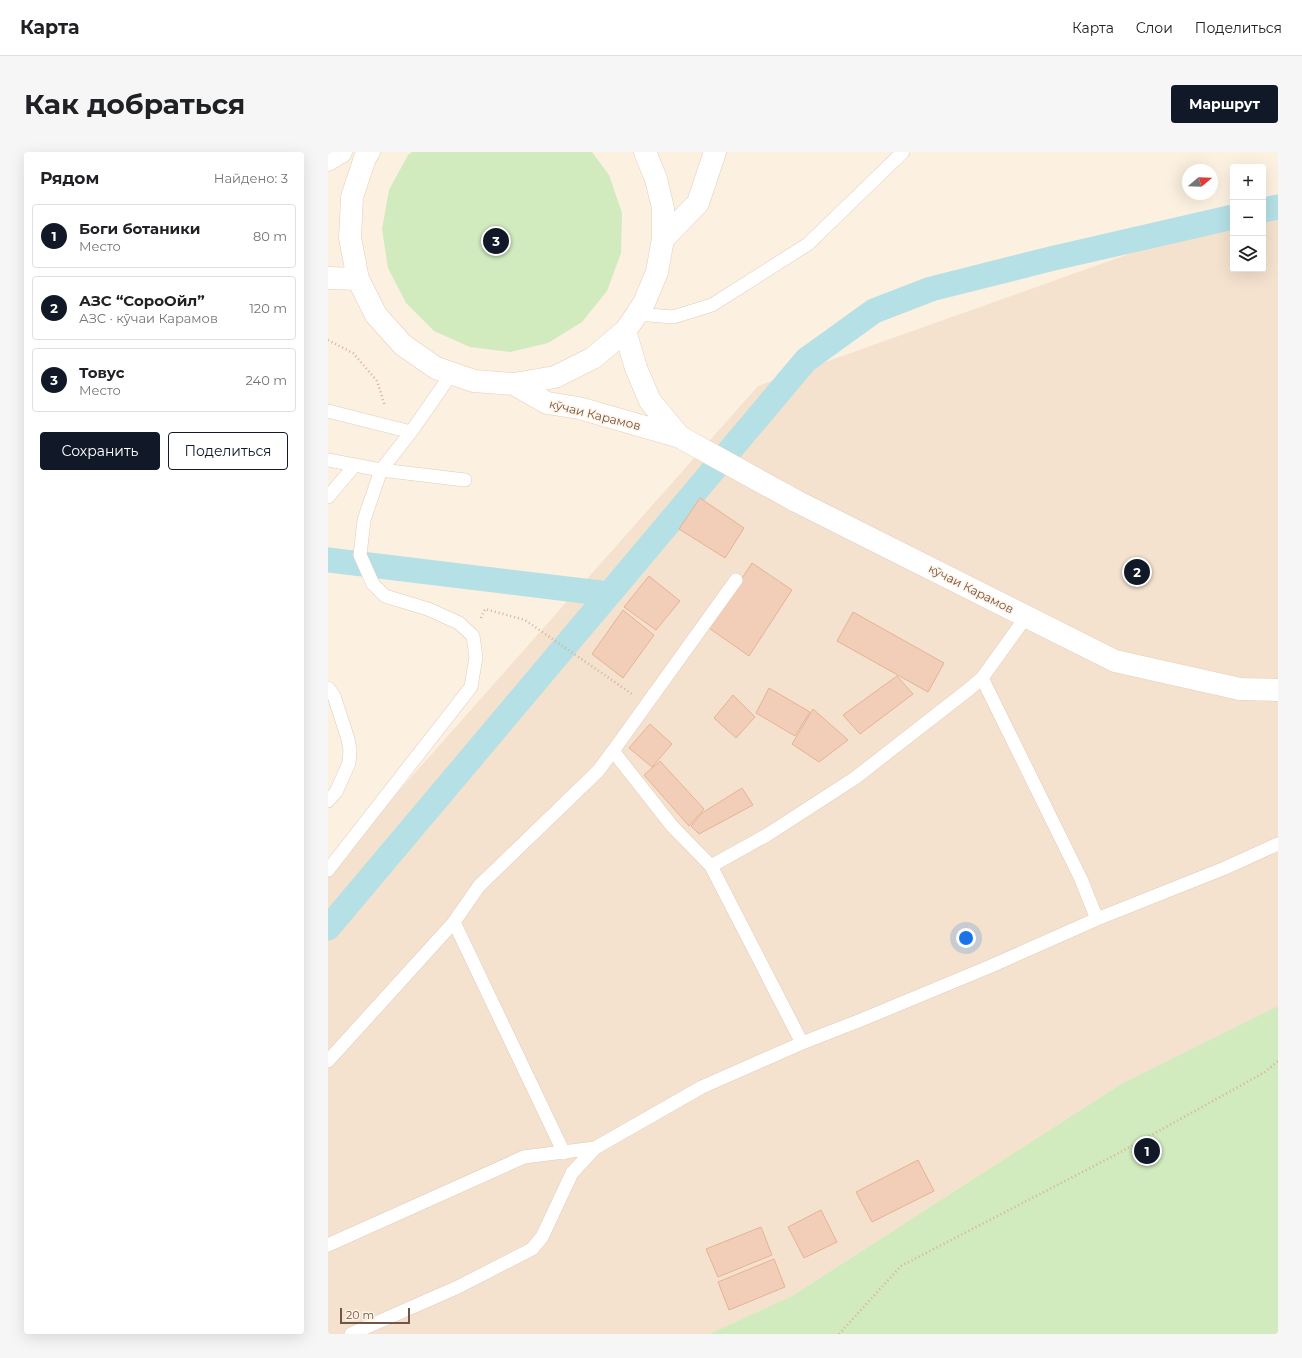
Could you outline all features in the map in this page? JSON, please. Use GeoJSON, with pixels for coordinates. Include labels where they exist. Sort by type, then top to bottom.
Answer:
{"type":"FeatureCollection","features":[{"type":"Feature","properties":{"kind":"main road"},"geometry":{"type":"LineString","coordinates":[[328,160],[341,152]]}},
{"type":"Feature","properties":{"kind":"main road"},"geometry":{"type":"LineString","coordinates":[[369,152],[365,158],[352,197],[350,238],[358,279],[376,315],[403,345],[436,368],[474,381],[514,384],[555,377],[593,358],[631,322],[644,303],[657,272],[663,239],[663,208],[656,179],[644,152]]}},
{"type":"Feature","properties":{"kind":"main road"},"geometry":{"type":"LineString","coordinates":[[663,239],[698,203],[715,152]]}},
{"type":"Feature","properties":{"kind":"main road"},"geometry":{"type":"LineString","coordinates":[[328,278],[358,279]]}},
{"type":"Feature","properties":{"kind":"main road","name":"кӯчаи Карамов"},"geometry":{"type":"LineString","coordinates":[[631,322],[636,368],[650,401],[680,437]]}},
{"type":"Feature","properties":{"kind":"main road","name":"кӯчаи Карамов"},"geometry":{"type":"LineString","coordinates":[[514,384],[547,403],[579,408],[680,437],[796,502],[1115,661],[1240,689],[1278,690]]}},
{"type":"Feature","properties":{"kind":"lane"},"geometry":{"type":"LineString","coordinates":[[631,322],[673,317],[712,305],[808,244],[903,152]]}},
{"type":"Feature","properties":{"kind":"lane"},"geometry":{"type":"LineString","coordinates":[[328,870],[471,687],[476,657],[473,636],[459,623],[428,609],[385,596],[373,584],[360,555],[364,520],[381,470],[411,432],[452,373]]}},
{"type":"Feature","properties":{"kind":"lane"},"geometry":{"type":"LineString","coordinates":[[328,411],[411,432]]}},
{"type":"Feature","properties":{"kind":"lane"},"geometry":{"type":"LineString","coordinates":[[328,460],[381,470],[465,480]]}},
{"type":"Feature","properties":{"kind":"lane"},"geometry":{"type":"LineString","coordinates":[[328,497],[355,465]]}},
{"type":"Feature","properties":{"kind":"lane"},"geometry":{"type":"LineString","coordinates":[[328,1061],[454,922],[479,886],[598,771],[736,580]]}},
{"type":"Feature","properties":{"kind":"lane"},"geometry":{"type":"LineString","coordinates":[[711,866],[767,835],[855,778],[982,678],[1026,617]]}},
{"type":"Feature","properties":{"kind":"lane"},"geometry":{"type":"LineString","coordinates":[[982,678],[1081,879],[1097,919]]}},
{"type":"Feature","properties":{"kind":"lane"},"geometry":{"type":"LineString","coordinates":[[328,688],[334,696],[348,739],[350,750],[350,763],[336,792],[328,801]]}},
{"type":"Feature","properties":{"kind":"lane"},"geometry":{"type":"LineString","coordinates":[[613,751],[672,826],[711,866],[802,1043]]}},
{"type":"Feature","properties":{"kind":"lane"},"geometry":{"type":"LineString","coordinates":[[351,1334],[458,1287],[532,1249],[542,1237],[572,1173],[595,1148],[702,1087],[802,1043],[991,966],[1097,919],[1225,868],[1278,844]]}},
{"type":"Feature","properties":{"kind":"lane"},"geometry":{"type":"LineString","coordinates":[[454,922],[564,1153]]}},
{"type":"Feature","properties":{"kind":"lane"},"geometry":{"type":"LineString","coordinates":[[328,1245],[524,1157],[595,1148]]}},
{"type":"Feature","properties":{"kind":"path"},"geometry":{"type":"LineString","coordinates":[[328,340],[353,353],[377,380],[385,403],[388,426]]}},
{"type":"Feature","properties":{"kind":"path"},"geometry":{"type":"LineString","coordinates":[[473,636],[485,609],[525,620],[647,704]]}},
{"type":"Feature","properties":{"kind":"path"},"geometry":{"type":"LineString","coordinates":[[839,1334],[901,1266],[1119,1153],[1265,1072],[1278,1061]]}},
{"type":"Feature","properties":{"kind":"shaded area"},"geometry":{"type":"Polygon","coordinates":[[[1278,201],[1278,1006],[1121,1084],[792,1296],[709,1334],[328,1334],[328,871],[758,386],[1230,218],[1230,272],[1266,272],[1266,205],[1278,201]]]}},
{"type":"Feature","properties":{"kind":"green space"},"geometry":{"type":"Polygon","coordinates":[[[412,152],[592,152],[609,175],[622,213],[621,253],[607,291],[582,322],[548,343],[510,352],[470,347],[434,331],[406,303],[388,268],[382,229],[389,190],[408,155],[412,152]]]}},
{"type":"Feature","properties":{"kind":"green space"},"geometry":{"type":"Polygon","coordinates":[[[1278,1006],[1278,1334],[709,1334],[792,1296],[1121,1084],[1278,1006]]]}},
{"type":"Feature","properties":{"kind":"building"},"geometry":{"type":"Polygon","coordinates":[[[700,498],[744,528],[725,558],[679,529],[700,498]]]}},
{"type":"Feature","properties":{"kind":"building"},"geometry":{"type":"Polygon","coordinates":[[[752,563],[792,590],[749,656],[709,628],[752,563]]]}},
{"type":"Feature","properties":{"kind":"building"},"geometry":{"type":"Polygon","coordinates":[[[649,576],[680,601],[656,630],[624,607],[649,576]]]}},
{"type":"Feature","properties":{"kind":"building"},"geometry":{"type":"Polygon","coordinates":[[[623,610],[654,635],[623,678],[592,654],[623,610]]]}},
{"type":"Feature","properties":{"kind":"building"},"geometry":{"type":"Polygon","coordinates":[[[853,612],[944,663],[928,692],[837,641],[853,612]]]}},
{"type":"Feature","properties":{"kind":"building"},"geometry":{"type":"Polygon","coordinates":[[[897,676],[913,694],[860,734],[843,715],[897,676]]]}},
{"type":"Feature","properties":{"kind":"building"},"geometry":{"type":"Polygon","coordinates":[[[769,688],[810,712],[795,736],[756,713],[769,688]]]}},
{"type":"Feature","properties":{"kind":"building"},"geometry":{"type":"Polygon","coordinates":[[[733,695],[755,717],[736,738],[714,718],[733,695]]]}},
{"type":"Feature","properties":{"kind":"building"},"geometry":{"type":"Polygon","coordinates":[[[813,709],[848,740],[819,762],[792,744],[813,709]]]}},
{"type":"Feature","properties":{"kind":"building"},"geometry":{"type":"Polygon","coordinates":[[[650,724],[672,744],[652,767],[629,748],[650,724]]]}},
{"type":"Feature","properties":{"kind":"building"},"geometry":{"type":"Polygon","coordinates":[[[660,761],[704,809],[689,826],[644,775],[660,761]]]}},
{"type":"Feature","properties":{"kind":"building"},"geometry":{"type":"Polygon","coordinates":[[[742,788],[753,805],[699,834],[691,826],[702,813],[742,788]]]}},
{"type":"Feature","properties":{"kind":"building"},"geometry":{"type":"Polygon","coordinates":[[[918,1160],[934,1191],[872,1222],[856,1192],[918,1160]]]}},
{"type":"Feature","properties":{"kind":"building"},"geometry":{"type":"Polygon","coordinates":[[[821,1210],[837,1242],[804,1258],[788,1227],[821,1210]]]}},
{"type":"Feature","properties":{"kind":"building"},"geometry":{"type":"Polygon","coordinates":[[[761,1227],[772,1255],[718,1277],[706,1249],[761,1227]]]}},
{"type":"Feature","properties":{"kind":"building"},"geometry":{"type":"Polygon","coordinates":[[[774,1259],[785,1287],[729,1310],[718,1282],[774,1259]]]}},
{"type":"Feature","properties":{"kind":"waterway"},"geometry":{"type":"LineString","coordinates":[[1266,209],[1278,207]]}},
{"type":"Feature","properties":{"kind":"waterway"},"geometry":{"type":"LineString","coordinates":[[328,928],[806,360],[874,311],[931,289],[1050,259],[1230,218]]}},
{"type":"Feature","properties":{"kind":"waterway"},"geometry":{"type":"LineString","coordinates":[[328,560],[609,594]]}},
{"type":"Feature","properties":{"kind":"place","name":"Товус"},"geometry":{"type":"Point","coordinates":[496,241]}},
{"type":"Feature","properties":{"kind":"place","name":"АЗС “СороОйл”"},"geometry":{"type":"Point","coordinates":[1137,572]}},
{"type":"Feature","properties":{"kind":"place","name":"Боги ботаники"},"geometry":{"type":"Point","coordinates":[1147,1151]}}]}
